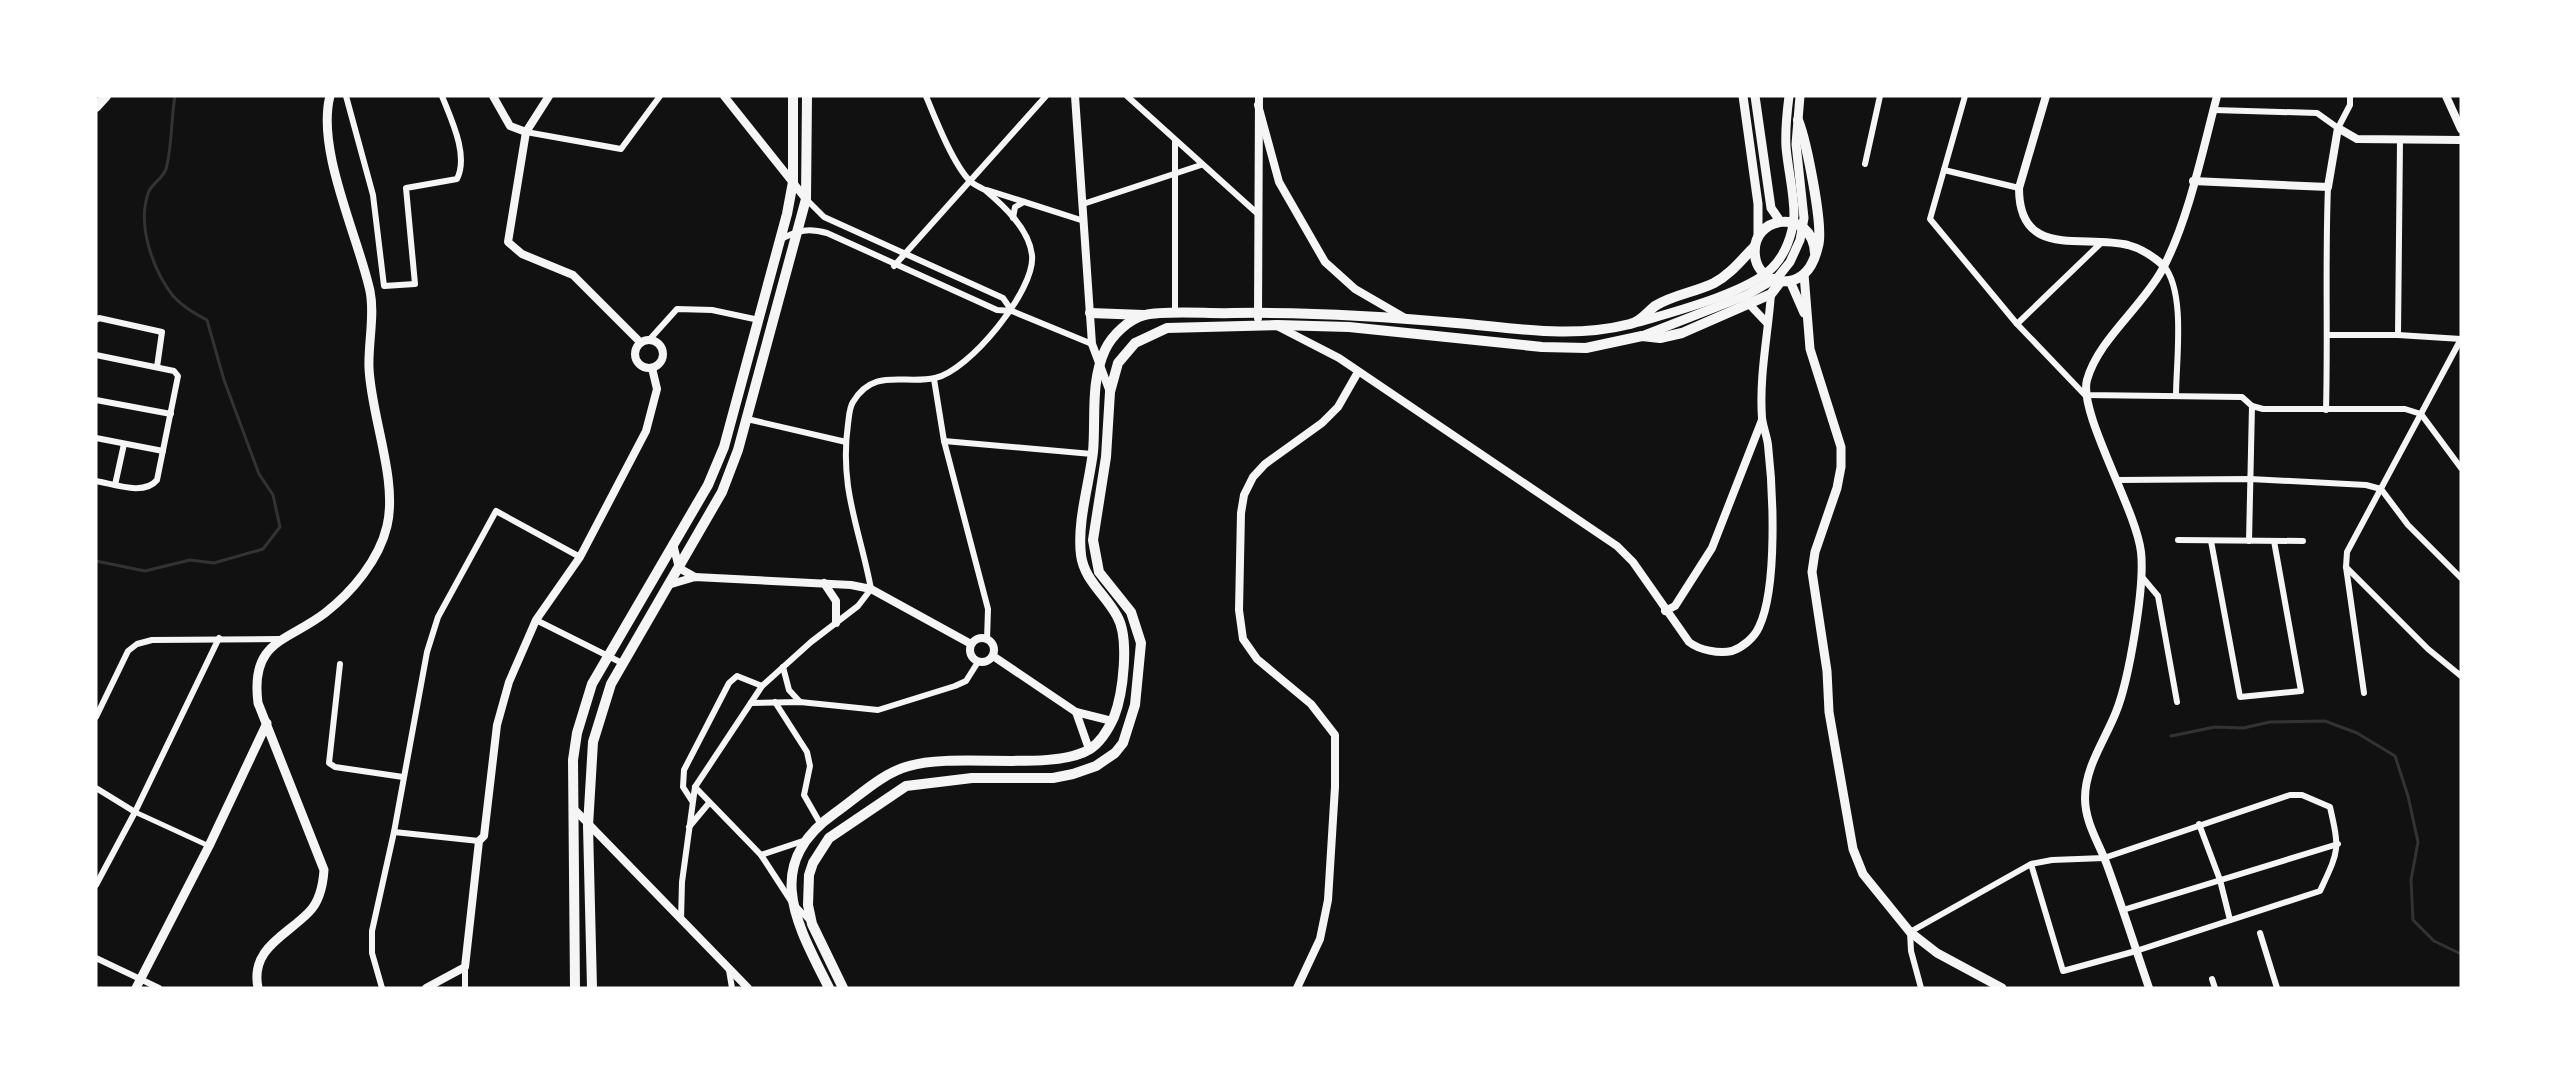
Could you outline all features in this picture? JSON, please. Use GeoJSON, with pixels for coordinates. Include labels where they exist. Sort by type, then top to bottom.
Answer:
{"type":"FeatureCollection","features":[{"type":"Feature","properties":{"kind":"main road"},"geometry":{"type":"LineString","coordinates":[[96,106],[102,96]]}},
{"type":"Feature","properties":{"kind":"main road"},"geometry":{"type":"LineString","coordinates":[[96,106],[106,96]]}},
{"type":"Feature","properties":{"kind":"main road"},"geometry":{"type":"LineString","coordinates":[[258,988],[257,971],[261,956],[269,944],[309,912],[321,892],[324,870],[258,703],[256,685],[259,667],[280,639],[324,614],[351,590],[377,553],[387,525],[389,496],[369,368],[371,293],[331,154],[327,125],[330,96]]}},
{"type":"Feature","properties":{"kind":"main road"},"geometry":{"type":"LineString","coordinates":[[575,988],[573,760],[577,733],[592,684],[708,485],[724,447],[782,238],[793,182],[793,96]]}},
{"type":"Feature","properties":{"kind":"main road"},"geometry":{"type":"LineString","coordinates":[[591,988],[588,826],[593,742],[604,701],[622,663],[680,568],[730,474],[806,199],[807,96]]}},
{"type":"Feature","properties":{"kind":"main road"},"geometry":{"type":"LineString","coordinates":[[1743,96],[1758,204],[1756,246],[1761,269],[1782,281],[1806,318]]}},
{"type":"Feature","properties":{"kind":"main road"},"geometry":{"type":"LineString","coordinates":[[1755,96],[1770,208],[1783,221],[1800,225],[1810,235],[1815,253]]}},
{"type":"Feature","properties":{"kind":"main road"},"geometry":{"type":"LineString","coordinates":[[1090,313],[1144,315],[1258,313],[1408,320],[1569,333],[1598,331],[1636,323],[1742,286],[1770,270],[1781,257],[1790,237],[1794,218],[1786,144],[1789,96]]}},
{"type":"Feature","properties":{"kind":"main road"},"geometry":{"type":"LineString","coordinates":[[843,988],[812,924],[807,888],[813,863],[829,837],[906,786],[972,778],[1053,778],[1096,766],[1115,753],[1123,743],[1135,705],[1141,643],[1131,612],[1099,572],[1093,540],[1106,457],[1113,374],[1125,352],[1155,331],[1179,327],[1277,325],[1349,327],[1570,348],[1607,345],[1642,336],[1747,295],[1778,277],[1790,262],[1800,240],[1804,218],[1796,144],[1800,96]]}},
{"type":"Feature","properties":{"kind":"main road"},"geometry":{"type":"LineString","coordinates":[[1642,336],[1660,338],[1682,333],[1771,294],[1782,281],[1804,274],[1811,265],[1820,235],[1806,139],[1798,120]]}},
{"type":"Feature","properties":{"kind":"main road"},"geometry":{"type":"LineString","coordinates":[[1636,323],[1657,305],[1724,277],[1756,246],[1765,228],[1783,221]]}},
{"type":"Feature","properties":{"kind":"main road"},"geometry":{"type":"LineString","coordinates":[[1804,274],[1806,318],[1815,368],[1841,447],[1841,467],[1837,488],[1815,552],[1812,572],[1845,818],[1853,849],[1863,873],[1910,932],[1937,953],[2002,988]]}},
{"type":"Feature","properties":{"kind":"main road"},"geometry":{"type":"LineString","coordinates":[[829,988],[797,923],[792,901],[795,863],[807,840],[820,823],[889,775],[908,766],[928,762],[1053,759],[1089,749],[1112,721],[1117,708],[1125,641],[1119,618],[1092,583],[1081,557],[1081,540],[1092,454],[1095,384],[1100,364],[1114,336],[1124,326],[1144,315]]}},
{"type":"Feature","properties":{"kind":"main road"},"geometry":{"type":"LineString","coordinates":[[136,988],[209,846],[267,723]]}},
{"type":"Feature","properties":{"kind":"street"},"geometry":{"type":"LineString","coordinates":[[346,96],[373,195],[384,286],[415,284],[406,188],[457,179],[461,171],[459,146],[442,96]]}},
{"type":"Feature","properties":{"kind":"street"},"geometry":{"type":"LineString","coordinates":[[493,96],[501,116],[510,126],[526,132],[621,149],[660,96]]}},
{"type":"Feature","properties":{"kind":"street"},"geometry":{"type":"LineString","coordinates":[[549,96],[526,132],[508,242],[522,254],[573,275],[640,342]]}},
{"type":"Feature","properties":{"kind":"street"},"geometry":{"type":"LineString","coordinates":[[724,96],[806,199],[824,217],[903,255],[1002,298],[1012,310]]}},
{"type":"Feature","properties":{"kind":"street"},"geometry":{"type":"LineString","coordinates":[[926,96],[949,147],[970,181],[984,189],[1084,221]]}},
{"type":"Feature","properties":{"kind":"street"},"geometry":{"type":"LineString","coordinates":[[894,266],[1046,96]]}},
{"type":"Feature","properties":{"kind":"street"},"geometry":{"type":"LineString","coordinates":[[1075,96],[1092,344],[1110,392]]}},
{"type":"Feature","properties":{"kind":"street"},"geometry":{"type":"LineString","coordinates":[[1127,96],[1259,215]]}},
{"type":"Feature","properties":{"kind":"street"},"geometry":{"type":"LineString","coordinates":[[1865,164],[1880,96]]}},
{"type":"Feature","properties":{"kind":"street"},"geometry":{"type":"LineString","coordinates":[[1965,96],[1930,219],[2017,324],[2085,395],[2242,397],[2252,406],[2263,410],[2405,409],[2421,414],[2461,468]]}},
{"type":"Feature","properties":{"kind":"street"},"geometry":{"type":"LineString","coordinates":[[2046,96],[2019,188],[2019,204],[2023,219],[2043,237],[2058,241],[2128,245],[2148,252],[2172,275],[2176,293],[2176,396]]}},
{"type":"Feature","properties":{"kind":"street"},"geometry":{"type":"LineString","coordinates":[[2149,988],[2123,910],[2089,823],[2085,798],[2087,776],[2124,687],[2142,577],[2138,533],[2088,408],[2085,395],[2086,382],[2098,355],[2152,287],[2164,266],[2193,181],[2217,96]]}},
{"type":"Feature","properties":{"kind":"street"},"geometry":{"type":"LineString","coordinates":[[2326,410],[2328,335],[2325,262],[2328,187],[2338,128],[2350,105],[2350,96]]}},
{"type":"Feature","properties":{"kind":"street"},"geometry":{"type":"LineString","coordinates":[[2446,96],[2461,129]]}},
{"type":"Feature","properties":{"kind":"street"},"geometry":{"type":"LineString","coordinates":[[1258,101],[1258,325]]}},
{"type":"Feature","properties":{"kind":"street"},"geometry":{"type":"LineString","coordinates":[[1258,101],[1279,182]]}},
{"type":"Feature","properties":{"kind":"street"},"geometry":{"type":"LineString","coordinates":[[2214,110],[2317,113],[2357,139],[2461,140]]}},
{"type":"Feature","properties":{"kind":"street"},"geometry":{"type":"LineString","coordinates":[[1175,141],[1177,173],[1175,314]]}},
{"type":"Feature","properties":{"kind":"street"},"geometry":{"type":"LineString","coordinates":[[2398,335],[2400,141]]}},
{"type":"Feature","properties":{"kind":"street"},"geometry":{"type":"LineString","coordinates":[[1083,204],[1201,165]]}},
{"type":"Feature","properties":{"kind":"street"},"geometry":{"type":"LineString","coordinates":[[1258,175],[1268,166],[1325,262],[1355,289],[1408,320]]}},
{"type":"Feature","properties":{"kind":"street"},"geometry":{"type":"LineString","coordinates":[[1944,170],[2019,188]]}},
{"type":"Feature","properties":{"kind":"street"},"geometry":{"type":"LineString","coordinates":[[2193,181],[2328,187]]}},
{"type":"Feature","properties":{"kind":"street"},"geometry":{"type":"LineString","coordinates":[[871,589],[848,496],[846,442],[851,404],[873,384],[885,378],[934,379],[962,364],[1012,310],[1031,268],[1032,255],[1026,237],[1013,218],[984,189]]}},
{"type":"Feature","properties":{"kind":"street"},"geometry":{"type":"LineString","coordinates":[[1013,218],[1015,207],[1024,202]]}},
{"type":"Feature","properties":{"kind":"street"},"geometry":{"type":"LineString","coordinates":[[782,238],[799,230],[812,229],[827,234],[894,266],[997,310],[1012,310],[1092,344]]}},
{"type":"Feature","properties":{"kind":"street"},"geometry":{"type":"LineString","coordinates":[[2017,324],[2102,242]]}},
{"type":"Feature","properties":{"kind":"street"},"geometry":{"type":"LineString","coordinates":[[1277,325],[1339,358],[1617,546],[1633,562],[1665,611],[1697,649],[1730,651],[1741,646],[1756,633],[1767,597],[1771,522],[1768,444],[1762,419],[1763,362],[1771,294]]}},
{"type":"Feature","properties":{"kind":"street"},"geometry":{"type":"LineString","coordinates":[[1749,304],[1767,323]]}},
{"type":"Feature","properties":{"kind":"street"},"geometry":{"type":"LineString","coordinates":[[650,339],[659,343],[663,352],[660,362],[652,368],[642,367],[636,360],[635,350],[640,342],[650,339],[677,309],[712,310],[759,320]]}},
{"type":"Feature","properties":{"kind":"street"},"geometry":{"type":"LineString","coordinates":[[97,319],[162,332],[157,367]]}},
{"type":"Feature","properties":{"kind":"street"},"geometry":{"type":"LineString","coordinates":[[2328,335],[2398,335],[2461,339],[2347,552],[2346,567],[2364,693]]}},
{"type":"Feature","properties":{"kind":"street"},"geometry":{"type":"LineString","coordinates":[[96,356],[178,372],[157,480],[152,486],[144,489],[96,481]]}},
{"type":"Feature","properties":{"kind":"street"},"geometry":{"type":"LineString","coordinates":[[465,988],[465,967],[497,725],[509,682],[536,620],[580,557],[646,431],[657,389],[652,368]]}},
{"type":"Feature","properties":{"kind":"street"},"geometry":{"type":"LineString","coordinates":[[1297,988],[1320,939],[1328,900],[1335,787],[1335,735],[1311,704],[1257,659],[1243,639],[1239,610],[1240,513],[1244,495],[1253,477],[1265,464],[1322,423],[1338,407],[1358,372]]}},
{"type":"Feature","properties":{"kind":"street"},"geometry":{"type":"LineString","coordinates":[[934,379],[944,441],[987,609],[987,639],[993,645],[993,656],[987,662],[978,662],[971,657],[971,644]]}},
{"type":"Feature","properties":{"kind":"street"},"geometry":{"type":"LineString","coordinates":[[96,400],[171,414]]}},
{"type":"Feature","properties":{"kind":"street"},"geometry":{"type":"LineString","coordinates":[[2249,541],[2252,406]]}},
{"type":"Feature","properties":{"kind":"street"},"geometry":{"type":"LineString","coordinates":[[747,419],[846,442]]}},
{"type":"Feature","properties":{"kind":"street"},"geometry":{"type":"LineString","coordinates":[[1665,611],[1675,606],[1712,548],[1762,419]]}},
{"type":"Feature","properties":{"kind":"street"},"geometry":{"type":"LineString","coordinates":[[96,438],[163,451]]}},
{"type":"Feature","properties":{"kind":"street"},"geometry":{"type":"LineString","coordinates":[[944,441],[1092,454]]}},
{"type":"Feature","properties":{"kind":"street"},"geometry":{"type":"LineString","coordinates":[[115,485],[124,444]]}},
{"type":"Feature","properties":{"kind":"street"},"geometry":{"type":"LineString","coordinates":[[2118,480],[2250,479],[2366,484],[2381,489],[2408,525],[2461,578]]}},
{"type":"Feature","properties":{"kind":"street"},"geometry":{"type":"LineString","coordinates":[[382,988],[371,941],[394,832],[427,652],[438,617],[496,511],[580,557]]}},
{"type":"Feature","properties":{"kind":"street"},"geometry":{"type":"LineString","coordinates":[[2178,540],[2303,541]]}},
{"type":"Feature","properties":{"kind":"street"},"geometry":{"type":"LineString","coordinates":[[2211,541],[2240,697],[2301,691],[2274,541]]}},
{"type":"Feature","properties":{"kind":"street"},"geometry":{"type":"LineString","coordinates":[[673,544],[680,568],[695,577]]}},
{"type":"Feature","properties":{"kind":"street"},"geometry":{"type":"LineString","coordinates":[[2346,567],[2428,649],[2461,676]]}},
{"type":"Feature","properties":{"kind":"street"},"geometry":{"type":"LineString","coordinates":[[668,585],[695,577],[824,583],[871,589],[971,644]]}},
{"type":"Feature","properties":{"kind":"street"},"geometry":{"type":"LineString","coordinates":[[2142,577],[2158,596],[2177,702]]}},
{"type":"Feature","properties":{"kind":"street"},"geometry":{"type":"LineString","coordinates":[[824,583],[836,601],[836,623]]}},
{"type":"Feature","properties":{"kind":"street"},"geometry":{"type":"LineString","coordinates":[[681,921],[682,882],[695,787],[762,686],[858,606],[871,589]]}},
{"type":"Feature","properties":{"kind":"street"},"geometry":{"type":"LineString","coordinates":[[536,620],[622,663]]}},
{"type":"Feature","properties":{"kind":"street"},"geometry":{"type":"LineString","coordinates":[[96,885],[135,812],[219,638]]}},
{"type":"Feature","properties":{"kind":"street"},"geometry":{"type":"LineString","coordinates":[[96,717],[128,651],[144,642],[219,638],[280,639]]}},
{"type":"Feature","properties":{"kind":"street"},"geometry":{"type":"LineString","coordinates":[[971,644],[977,639],[987,639]]}},
{"type":"Feature","properties":{"kind":"street"},"geometry":{"type":"LineString","coordinates":[[993,656],[1076,712],[1112,721]]}},
{"type":"Feature","properties":{"kind":"street"},"geometry":{"type":"LineString","coordinates":[[752,703],[800,702],[878,710],[966,681],[978,662]]}},
{"type":"Feature","properties":{"kind":"street"},"geometry":{"type":"LineString","coordinates":[[340,663],[329,763],[335,766],[403,777]]}},
{"type":"Feature","properties":{"kind":"street"},"geometry":{"type":"LineString","coordinates":[[783,667],[789,690],[800,702]]}},
{"type":"Feature","properties":{"kind":"street"},"geometry":{"type":"LineString","coordinates":[[692,801],[682,784],[684,770],[729,683],[737,676],[762,686]]}},
{"type":"Feature","properties":{"kind":"street"},"geometry":{"type":"LineString","coordinates":[[775,702],[807,752],[810,766],[804,795],[820,823]]}},
{"type":"Feature","properties":{"kind":"street"},"geometry":{"type":"LineString","coordinates":[[1076,712],[1089,749]]}},
{"type":"Feature","properties":{"kind":"street"},"geometry":{"type":"LineString","coordinates":[[695,787],[761,855],[792,901],[812,924]]}},
{"type":"Feature","properties":{"kind":"street"},"geometry":{"type":"LineString","coordinates":[[96,789],[135,812],[209,846]]}},
{"type":"Feature","properties":{"kind":"street"},"geometry":{"type":"LineString","coordinates":[[1921,988],[1911,951],[1910,932],[2031,864],[2052,860],[2104,858],[2290,795],[2302,795],[2330,807],[2338,844],[2336,856],[2320,891],[2136,951],[2063,971],[2031,864]]}},
{"type":"Feature","properties":{"kind":"street"},"geometry":{"type":"LineString","coordinates":[[689,828],[710,803]]}},
{"type":"Feature","properties":{"kind":"street"},"geometry":{"type":"LineString","coordinates":[[573,808],[748,988]]}},
{"type":"Feature","properties":{"kind":"street"},"geometry":{"type":"LineString","coordinates":[[2199,824],[2220,880],[2230,920]]}},
{"type":"Feature","properties":{"kind":"street"},"geometry":{"type":"LineString","coordinates":[[394,832],[481,839]]}},
{"type":"Feature","properties":{"kind":"street"},"geometry":{"type":"LineString","coordinates":[[761,855],[807,840]]}},
{"type":"Feature","properties":{"kind":"street"},"geometry":{"type":"LineString","coordinates":[[2123,910],[2338,844]]}},
{"type":"Feature","properties":{"kind":"street"},"geometry":{"type":"LineString","coordinates":[[2260,933],[2277,988]]}},
{"type":"Feature","properties":{"kind":"street"},"geometry":{"type":"LineString","coordinates":[[96,958],[159,988]]}},
{"type":"Feature","properties":{"kind":"street"},"geometry":{"type":"LineString","coordinates":[[426,988],[465,967]]}},
{"type":"Feature","properties":{"kind":"street"},"geometry":{"type":"LineString","coordinates":[[729,970],[732,988]]}},
{"type":"Feature","properties":{"kind":"street"},"geometry":{"type":"LineString","coordinates":[[2212,979],[2215,988]]}},
{"type":"Feature","properties":{"kind":"waterway"},"geometry":{"type":"LineString","coordinates":[[96,561],[145,571],[190,560],[214,563],[263,549],[280,527],[273,495],[259,474],[224,380],[207,320],[185,307],[173,296],[159,273],[149,246],[144,218],[145,204],[149,191],[166,169],[175,96]]}},
{"type":"Feature","properties":{"kind":"waterway"},"geometry":{"type":"LineString","coordinates":[[2171,736],[2215,727],[2243,728],[2270,722],[2325,721],[2357,733],[2395,756],[2408,796],[2418,842],[2411,880],[2413,920],[2434,941],[2461,954]]}}]}
